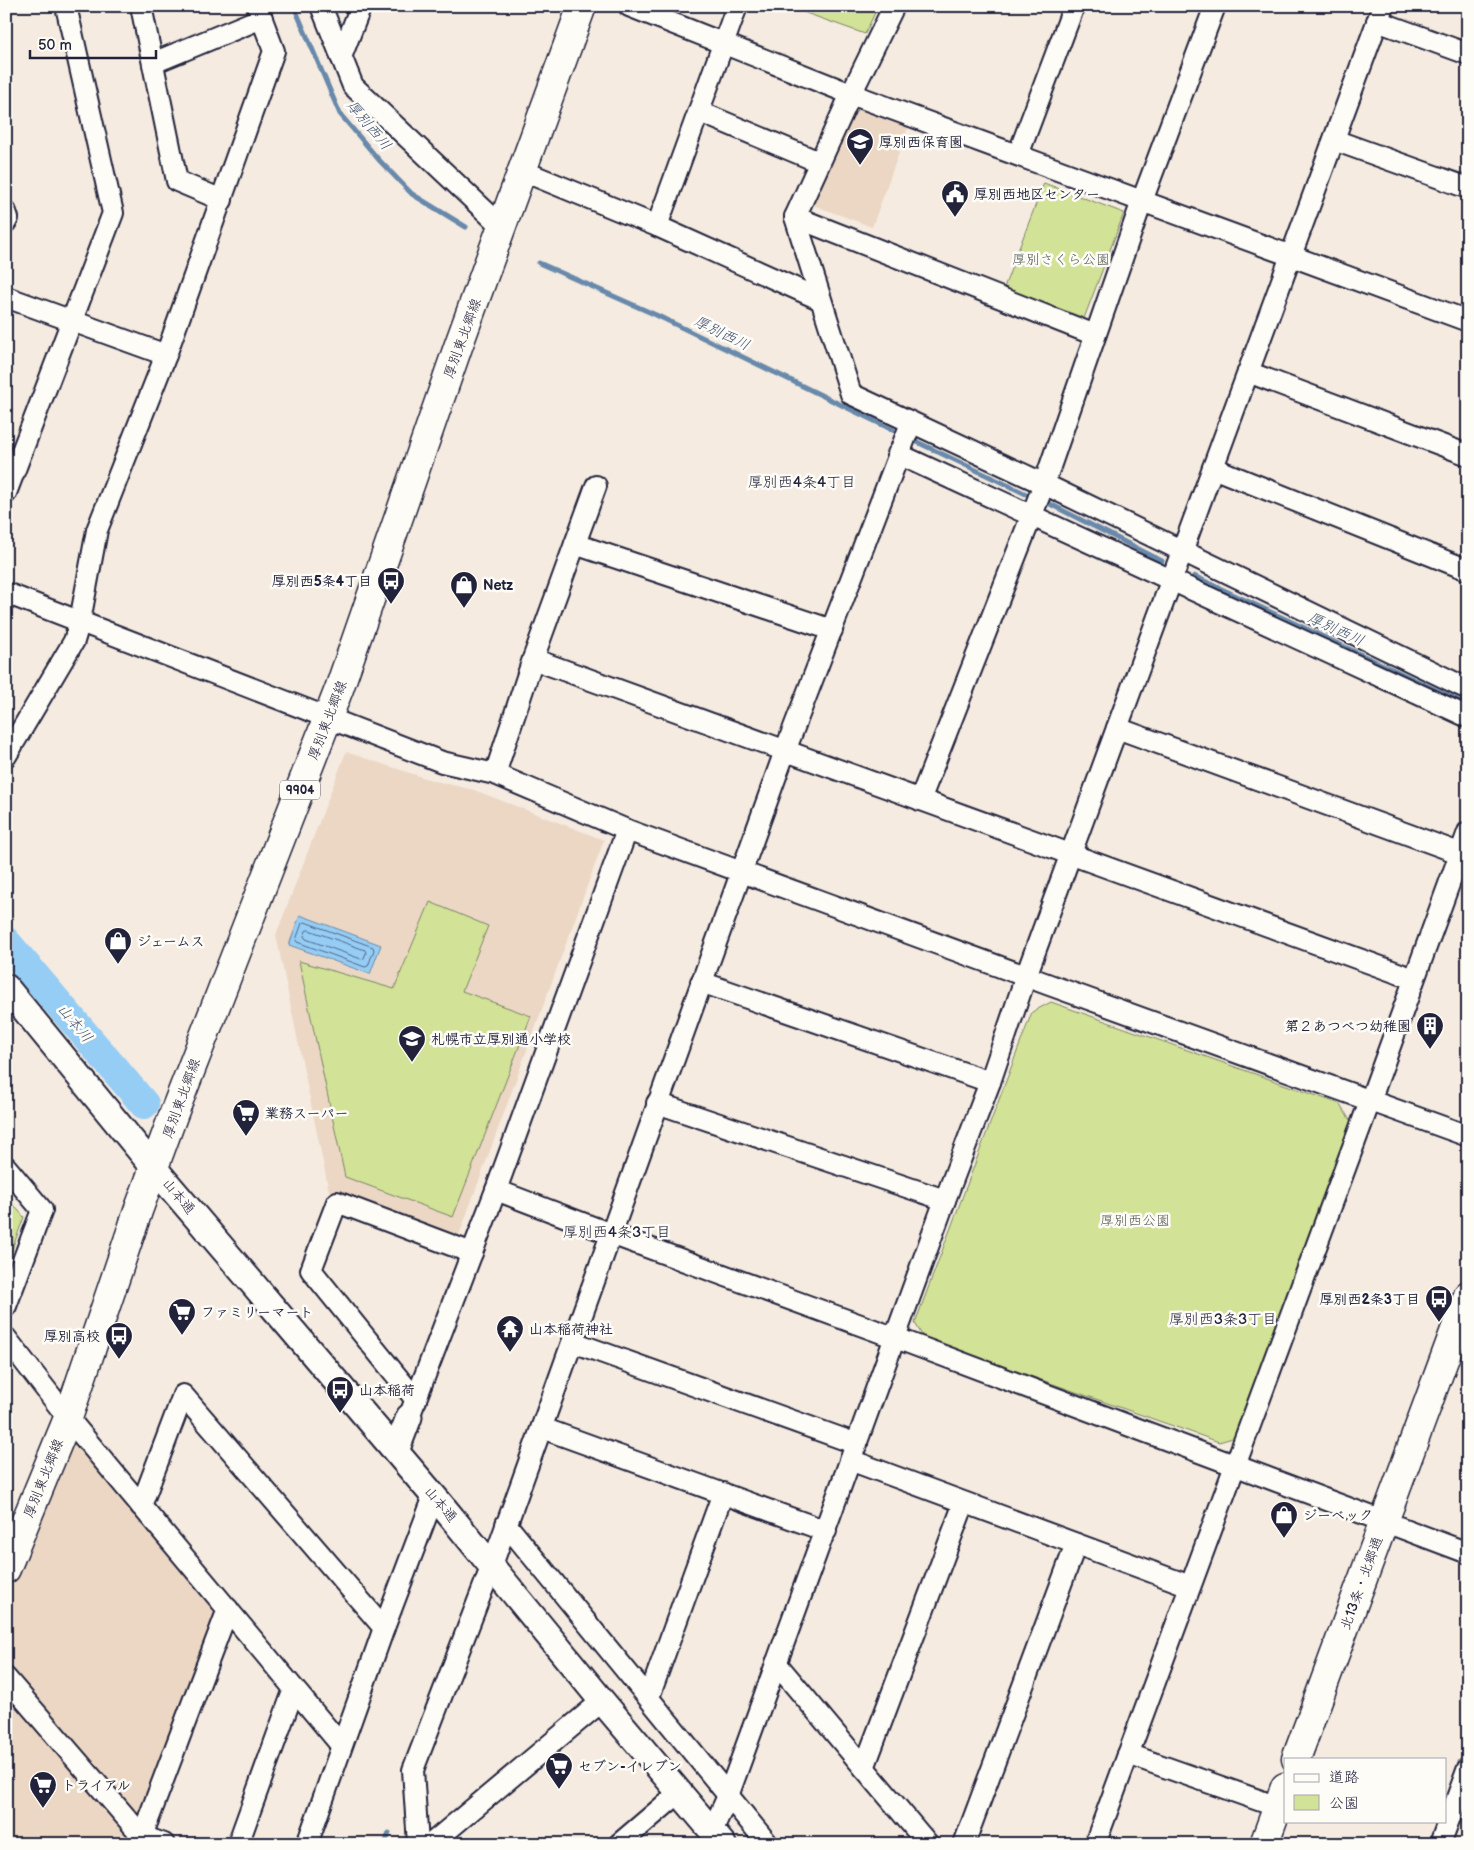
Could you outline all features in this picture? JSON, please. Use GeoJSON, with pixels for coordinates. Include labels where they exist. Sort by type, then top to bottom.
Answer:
{"type":"FeatureCollection","features":[{"type":"Feature","properties":{"kind":"main road","name":"厚別東北郷線"},"geometry":{"type":"LineString","coordinates":[[6,1569],[68,1418],[138,1211],[174,1113],[327,719],[459,344],[582,6]]}},
{"type":"Feature","properties":{"kind":"main road","name":"北13条・北郷通"},"geometry":{"type":"LineString","coordinates":[[1296,1758],[1468,1295]]}},
{"type":"Feature","properties":{"kind":"main road"},"geometry":{"type":"LineString","coordinates":[[1264,1844],[1282,1797]]}},
{"type":"Feature","properties":{"kind":"street"},"geometry":{"type":"LineString","coordinates":[[6,493],[112,213],[66,6]]}},
{"type":"Feature","properties":{"kind":"street"},"geometry":{"type":"LineString","coordinates":[[141,6],[177,181],[222,200]]}},
{"type":"Feature","properties":{"kind":"street"},"geometry":{"type":"LineString","coordinates":[[320,6],[353,86],[502,227]]}},
{"type":"Feature","properties":{"kind":"street"},"geometry":{"type":"LineString","coordinates":[[341,57],[361,6]]}},
{"type":"Feature","properties":{"kind":"street"},"geometry":{"type":"LineString","coordinates":[[629,6],[851,94],[1468,321]]}},
{"type":"Feature","properties":{"kind":"street"},"geometry":{"type":"LineString","coordinates":[[657,226],[737,6]]}},
{"type":"Feature","properties":{"kind":"street"},"geometry":{"type":"LineString","coordinates":[[894,6],[851,94],[795,217],[850,394],[1044,484],[1468,688]]}},
{"type":"Feature","properties":{"kind":"street"},"geometry":{"type":"LineString","coordinates":[[1018,155],[1074,6]]}},
{"type":"Feature","properties":{"kind":"street"},"geometry":{"type":"LineString","coordinates":[[920,800],[1044,484],[1142,201],[1215,6]]}},
{"type":"Feature","properties":{"kind":"street"},"geometry":{"type":"LineString","coordinates":[[6,756],[74,641],[80,621],[96,530],[166,355],[274,51],[260,12],[153,63]]}},
{"type":"Feature","properties":{"kind":"street"},"geometry":{"type":"LineString","coordinates":[[722,1817],[776,1664],[990,1082],[1026,976],[1380,14],[1468,54]]}},
{"type":"Feature","properties":{"kind":"street"},"geometry":{"type":"LineString","coordinates":[[700,112],[820,162]]}},
{"type":"Feature","properties":{"kind":"street"},"geometry":{"type":"LineString","coordinates":[[1334,140],[1468,188]]}},
{"type":"Feature","properties":{"kind":"street"},"geometry":{"type":"LineString","coordinates":[[523,171],[657,226],[819,299]]}},
{"type":"Feature","properties":{"kind":"street"},"geometry":{"type":"LineString","coordinates":[[6,212],[8,218],[6,222]]}},
{"type":"Feature","properties":{"kind":"street"},"geometry":{"type":"LineString","coordinates":[[795,217],[1096,335]]}},
{"type":"Feature","properties":{"kind":"street"},"geometry":{"type":"LineString","coordinates":[[6,297],[166,355]]}},
{"type":"Feature","properties":{"kind":"street"},"geometry":{"type":"LineString","coordinates":[[1248,372],[1468,455]]}},
{"type":"Feature","properties":{"kind":"street"},"geometry":{"type":"LineString","coordinates":[[418,1844],[413,1770],[542,1428],[657,1102],[785,750],[911,423]]}},
{"type":"Feature","properties":{"kind":"street"},"geometry":{"type":"LineString","coordinates":[[898,454],[1468,717]]}},
{"type":"Feature","properties":{"kind":"street"},"geometry":{"type":"LineString","coordinates":[[1213,468],[1468,570]]}},
{"type":"Feature","properties":{"kind":"street"},"geometry":{"type":"LineString","coordinates":[[495,774],[533,659],[596,486]]}},
{"type":"Feature","properties":{"kind":"street"},"geometry":{"type":"LineString","coordinates":[[575,544],[832,630]]}},
{"type":"Feature","properties":{"kind":"street"},"geometry":{"type":"LineString","coordinates":[[6,594],[442,762],[495,774],[627,830],[1468,1136]]}},
{"type":"Feature","properties":{"kind":"street"},"geometry":{"type":"LineString","coordinates":[[533,659],[1414,979]]}},
{"type":"Feature","properties":{"kind":"street"},"geometry":{"type":"LineString","coordinates":[[1117,728],[1459,853]]}},
{"type":"Feature","properties":{"kind":"street"},"geometry":{"type":"LineString","coordinates":[[406,1426],[496,1190],[627,830]]}},
{"type":"Feature","properties":{"kind":"street"},"geometry":{"type":"LineString","coordinates":[[1095,1844],[1468,832]]}},
{"type":"Feature","properties":{"kind":"street"},"geometry":{"type":"LineString","coordinates":[[701,982],[990,1082]]}},
{"type":"Feature","properties":{"kind":"street","name":"山本通"},"geometry":{"type":"LineString","coordinates":[[6,987],[155,1169],[406,1426],[434,1496],[494,1559],[602,1701],[680,1792],[722,1817]]}},
{"type":"Feature","properties":{"kind":"street"},"geometry":{"type":"LineString","coordinates":[[657,1102],[946,1200]]}},
{"type":"Feature","properties":{"kind":"street"},"geometry":{"type":"LineString","coordinates":[[6,1167],[42,1210],[6,1306]]}},
{"type":"Feature","properties":{"kind":"street"},"geometry":{"type":"LineString","coordinates":[[496,1190],[1468,1553]]}},
{"type":"Feature","properties":{"kind":"street"},"geometry":{"type":"LineString","coordinates":[[406,1426],[311,1270],[337,1202],[472,1253]]}},
{"type":"Feature","properties":{"kind":"street"},"geometry":{"type":"LineString","coordinates":[[6,1338],[68,1418],[342,1746]]}},
{"type":"Feature","properties":{"kind":"street"},"geometry":{"type":"LineString","coordinates":[[573,1342],[854,1452],[964,1503],[1190,1586]]}},
{"type":"Feature","properties":{"kind":"street"},"geometry":{"type":"LineString","coordinates":[[141,1506],[183,1395],[384,1628]]}},
{"type":"Feature","properties":{"kind":"street"},"geometry":{"type":"LineString","coordinates":[[542,1428],[826,1531]]}},
{"type":"Feature","properties":{"kind":"street"},"geometry":{"type":"LineString","coordinates":[[649,1697],[723,1493]]}},
{"type":"Feature","properties":{"kind":"street"},"geometry":{"type":"LineString","coordinates":[[307,1844],[384,1628],[434,1496]]}},
{"type":"Feature","properties":{"kind":"street"},"geometry":{"type":"LineString","coordinates":[[864,1768],[964,1503]]}},
{"type":"Feature","properties":{"kind":"street"},"geometry":{"type":"LineString","coordinates":[[504,1529],[649,1697],[722,1817],[768,1844]]}},
{"type":"Feature","properties":{"kind":"street"},"geometry":{"type":"LineString","coordinates":[[964,1844],[1076,1544]]}},
{"type":"Feature","properties":{"kind":"street"},"geometry":{"type":"LineString","coordinates":[[139,1840],[228,1609]]}},
{"type":"Feature","properties":{"kind":"street"},"geometry":{"type":"LineString","coordinates":[[776,1664],[928,1844]]}},
{"type":"Feature","properties":{"kind":"street"},"geometry":{"type":"LineString","coordinates":[[6,1678],[139,1840],[164,1844]]}},
{"type":"Feature","properties":{"kind":"street"},"geometry":{"type":"LineString","coordinates":[[238,1844],[294,1689]]}},
{"type":"Feature","properties":{"kind":"street"},"geometry":{"type":"LineString","coordinates":[[431,1844],[602,1701]]}},
{"type":"Feature","properties":{"kind":"street"},"geometry":{"type":"LineString","coordinates":[[1128,1754],[1282,1797]]}},
{"type":"Feature","properties":{"kind":"street"},"geometry":{"type":"LineString","coordinates":[[1440,1844],[1460,1812],[1468,1768]]}},
{"type":"Feature","properties":{"kind":"street"},"geometry":{"type":"LineString","coordinates":[[619,1844],[680,1792]]}},
{"type":"Feature","properties":{"kind":"shaded area","name":"厚別西保育園"},"geometry":{"type":"Polygon","coordinates":[[[854,107],[908,128],[872,227],[808,203],[854,107]]]}},
{"type":"Feature","properties":{"kind":"shaded area","name":"札幌市立厚別通小学校"},"geometry":{"type":"Polygon","coordinates":[[[346,752],[431,780],[474,790],[604,840],[458,1238],[329,1191],[276,935],[346,752]]]}},
{"type":"Feature","properties":{"kind":"shaded area"},"geometry":{"type":"Polygon","coordinates":[[[68,1418],[228,1609],[135,1844],[6,1844],[6,1569],[68,1418]]]}},
{"type":"Feature","properties":{"kind":"green space"},"geometry":{"type":"Polygon","coordinates":[[[786,6],[878,6],[865,34],[786,6]]]}},
{"type":"Feature","properties":{"kind":"green space","name":"厚別さくら公園"},"geometry":{"type":"Polygon","coordinates":[[[1044,183],[1124,213],[1083,321],[1003,290],[1044,183]]]}},
{"type":"Feature","properties":{"kind":"green space"},"geometry":{"type":"Polygon","coordinates":[[[430,902],[488,926],[462,991],[531,1016],[453,1217],[345,1177],[299,961],[394,989],[430,902]]]}},
{"type":"Feature","properties":{"kind":"green space","name":"厚別西公園"},"geometry":{"type":"Polygon","coordinates":[[[1051,1002],[1340,1104],[1351,1122],[1236,1437],[1219,1442],[924,1339],[915,1323],[1032,1012],[1051,1002]]]}},
{"type":"Feature","properties":{"kind":"green space"},"geometry":{"type":"Polygon","coordinates":[[[6,1196],[24,1217],[6,1265],[6,1196]]]}},
{"type":"Feature","properties":{"kind":"water"},"geometry":{"type":"Polygon","coordinates":[[[300,915],[381,945],[370,974],[289,945],[300,915]]]}},
{"type":"Feature","properties":{"kind":"waterway","name":"厚別西川"},"geometry":{"type":"LineString","coordinates":[[294,6],[340,114],[379,160],[412,194],[466,227]]}},
{"type":"Feature","properties":{"kind":"waterway","name":"厚別西川"},"geometry":{"type":"LineString","coordinates":[[539,263],[656,315],[893,430]]}},
{"type":"Feature","properties":{"kind":"waterway","name":"厚別西川"},"geometry":{"type":"LineString","coordinates":[[915,441],[1026,494]]}},
{"type":"Feature","properties":{"kind":"waterway","name":"厚別西川"},"geometry":{"type":"LineString","coordinates":[[1050,504],[1162,561]]}},
{"type":"Feature","properties":{"kind":"waterway","name":"厚別西川"},"geometry":{"type":"LineString","coordinates":[[1194,576],[1468,705]]}},
{"type":"Feature","properties":{"kind":"waterway","name":"山本川"},"geometry":{"type":"LineString","coordinates":[[6,942],[144,1104]]}},
{"type":"Feature","properties":{"kind":"waterway"},"geometry":{"type":"LineString","coordinates":[[385,1844],[389,1833]]}},
{"type":"Feature","properties":{"kind":"place","name":"厚別西保育園"},"geometry":{"type":"Point","coordinates":[860,166]}},
{"type":"Feature","properties":{"kind":"place","name":"厚別西地区センター"},"geometry":{"type":"Point","coordinates":[955,218]}},
{"type":"Feature","properties":{"kind":"place","name":"厚別西5条4丁目"},"geometry":{"type":"Point","coordinates":[391,605]}},
{"type":"Feature","properties":{"kind":"place","name":"Netz"},"geometry":{"type":"Point","coordinates":[464,609]}},
{"type":"Feature","properties":{"kind":"place","name":"ジェームス"},"geometry":{"type":"Point","coordinates":[118,965]}},
{"type":"Feature","properties":{"kind":"place","name":"第２あつべつ幼稚園"},"geometry":{"type":"Point","coordinates":[1430,1050]}},
{"type":"Feature","properties":{"kind":"place","name":"札幌市立厚別通小学校"},"geometry":{"type":"Point","coordinates":[412,1063]}},
{"type":"Feature","properties":{"kind":"place","name":"業務スーパー"},"geometry":{"type":"Point","coordinates":[246,1137]}},
{"type":"Feature","properties":{"kind":"place","name":"厚別西2条3丁目"},"geometry":{"type":"Point","coordinates":[1439,1323]}},
{"type":"Feature","properties":{"kind":"place","name":"ファミリーマート"},"geometry":{"type":"Point","coordinates":[182,1336]}},
{"type":"Feature","properties":{"kind":"place","name":"山本稲荷神社"},"geometry":{"type":"Point","coordinates":[510,1353]}},
{"type":"Feature","properties":{"kind":"place","name":"厚別高校"},"geometry":{"type":"Point","coordinates":[119,1360]}},
{"type":"Feature","properties":{"kind":"place","name":"山本稲荷"},"geometry":{"type":"Point","coordinates":[340,1414]}},
{"type":"Feature","properties":{"kind":"place","name":"ジーベック"},"geometry":{"type":"Point","coordinates":[1284,1539]}},
{"type":"Feature","properties":{"kind":"place","name":"セブン-イレブン"},"geometry":{"type":"Point","coordinates":[559,1790]}},
{"type":"Feature","properties":{"kind":"place","name":"トライアル"},"geometry":{"type":"Point","coordinates":[43,1809]}},
{"type":"Feature","properties":{"kind":"district","name":"厚別西4条4丁目"},"geometry":{"type":"Point","coordinates":[802,482]}},
{"type":"Feature","properties":{"kind":"district","name":"厚別西4条3丁目"},"geometry":{"type":"Point","coordinates":[617,1232]}},
{"type":"Feature","properties":{"kind":"district","name":"厚別西3条3丁目"},"geometry":{"type":"Point","coordinates":[1223,1319]}}]}
